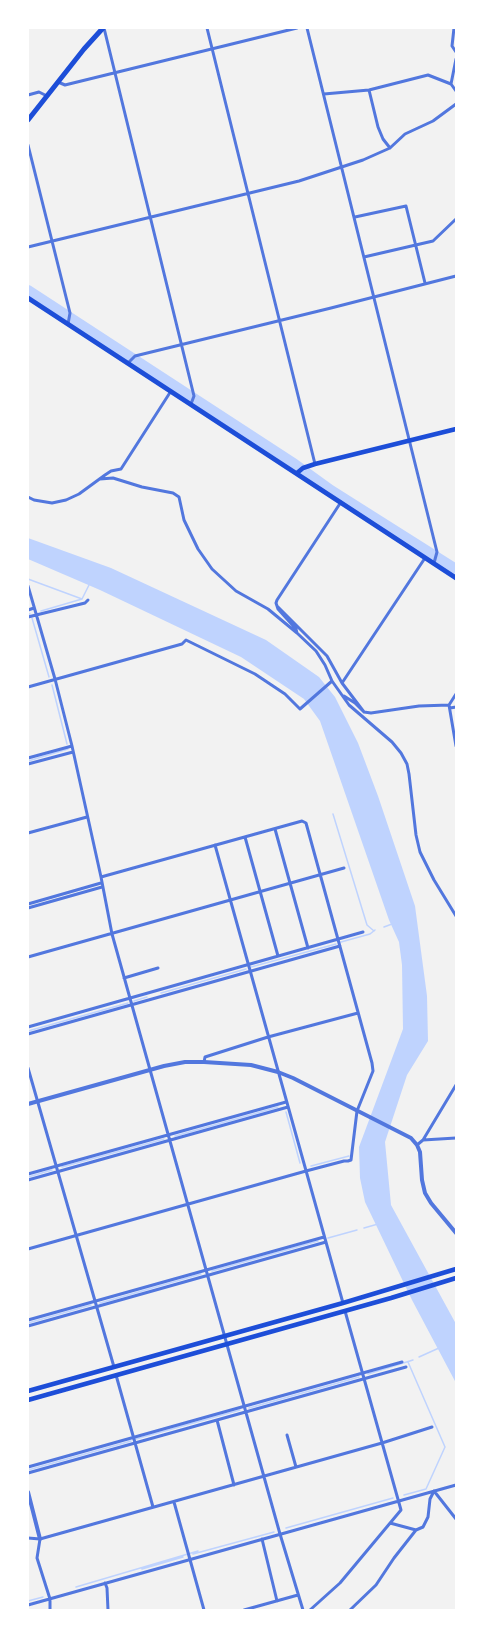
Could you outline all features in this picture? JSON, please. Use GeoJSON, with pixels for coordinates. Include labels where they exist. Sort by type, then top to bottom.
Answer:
{"type":"FeatureCollection","features":[{"type":"Feature","properties":{"kind":"main road"},"geometry":{"type":"LineString","coordinates":[[28,120],[103,28]]}},
{"type":"Feature","properties":{"kind":"main road"},"geometry":{"type":"LineString","coordinates":[[28,298],[69,322],[129,361],[171,391],[300,470],[341,502],[425,558],[435,561],[456,578]]}},
{"type":"Feature","properties":{"kind":"main road"},"geometry":{"type":"LineString","coordinates":[[300,470],[315,464],[456,429]]}},
{"type":"Feature","properties":{"kind":"main road"},"geometry":{"type":"LineString","coordinates":[[28,1391],[343,1303],[456,1269]]}},
{"type":"Feature","properties":{"kind":"main road"},"geometry":{"type":"LineString","coordinates":[[28,1400],[391,1298],[456,1278]]}},
{"type":"Feature","properties":{"kind":"street"},"geometry":{"type":"LineString","coordinates":[[103,28],[182,344],[194,396],[192,403]]}},
{"type":"Feature","properties":{"kind":"street"},"geometry":{"type":"LineString","coordinates":[[208,28],[315,464]]}},
{"type":"Feature","properties":{"kind":"street"},"geometry":{"type":"LineString","coordinates":[[58,82],[65,85],[297,28]]}},
{"type":"Feature","properties":{"kind":"street"},"geometry":{"type":"LineString","coordinates":[[308,28],[437,552],[435,561]]}},
{"type":"Feature","properties":{"kind":"street"},"geometry":{"type":"LineString","coordinates":[[454,28],[452,46],[456,52]]}},
{"type":"Feature","properties":{"kind":"street"},"geometry":{"type":"LineString","coordinates":[[451,84],[456,59]]}},
{"type":"Feature","properties":{"kind":"street"},"geometry":{"type":"LineString","coordinates":[[324,94],[369,90],[428,75],[451,84],[455,89]]}},
{"type":"Feature","properties":{"kind":"street"},"geometry":{"type":"LineString","coordinates":[[369,90],[378,127],[383,139],[390,148]]}},
{"type":"Feature","properties":{"kind":"street"},"geometry":{"type":"LineString","coordinates":[[28,94],[38,92],[47,96]]}},
{"type":"Feature","properties":{"kind":"street"},"geometry":{"type":"LineString","coordinates":[[28,247],[299,181],[342,167],[390,148],[406,134],[433,121],[456,104]]}},
{"type":"Feature","properties":{"kind":"street"},"geometry":{"type":"LineString","coordinates":[[28,145],[70,314],[69,322]]}},
{"type":"Feature","properties":{"kind":"street"},"geometry":{"type":"LineString","coordinates":[[355,217],[406,206],[425,283]]}},
{"type":"Feature","properties":{"kind":"street"},"geometry":{"type":"LineString","coordinates":[[364,257],[433,242],[456,219]]}},
{"type":"Feature","properties":{"kind":"street"},"geometry":{"type":"LineString","coordinates":[[129,361],[135,356],[456,276]]}},
{"type":"Feature","properties":{"kind":"street"},"geometry":{"type":"LineString","coordinates":[[28,497],[52,504],[66,500],[79,494],[111,471],[121,469],[171,391]]}},
{"type":"Feature","properties":{"kind":"street"},"geometry":{"type":"LineString","coordinates":[[100,479],[113,478],[142,487],[173,493],[179,497],[187,525],[198,549],[212,568],[236,591],[268,609],[298,633],[316,652],[325,665],[332,681],[349,705],[392,742],[401,753],[407,764],[420,852],[430,873],[456,916]]}},
{"type":"Feature","properties":{"kind":"street"},"geometry":{"type":"LineString","coordinates":[[298,633],[277,606],[277,600],[341,502]]}},
{"type":"Feature","properties":{"kind":"street"},"geometry":{"type":"LineString","coordinates":[[342,683],[425,558]]}},
{"type":"Feature","properties":{"kind":"street"},"geometry":{"type":"LineString","coordinates":[[28,586],[55,679],[72,746],[112,934],[226,1335],[280,1534],[303,1610]]}},
{"type":"Feature","properties":{"kind":"street"},"geometry":{"type":"LineString","coordinates":[[28,617],[85,603],[88,600]]}},
{"type":"Feature","properties":{"kind":"street"},"geometry":{"type":"LineString","coordinates":[[277,606],[327,656],[342,683],[364,712]]}},
{"type":"Feature","properties":{"kind":"street"},"geometry":{"type":"LineString","coordinates":[[28,610],[34,608]]}},
{"type":"Feature","properties":{"kind":"street"},"geometry":{"type":"LineString","coordinates":[[28,687],[182,644],[186,640],[255,674],[285,694],[300,709],[332,681]]}},
{"type":"Feature","properties":{"kind":"street"},"geometry":{"type":"LineString","coordinates":[[456,694],[449,706],[456,746]]}},
{"type":"Feature","properties":{"kind":"street"},"geometry":{"type":"LineString","coordinates":[[342,696],[355,703],[364,712],[371,713],[419,706],[456,707]]}},
{"type":"Feature","properties":{"kind":"street"},"geometry":{"type":"LineString","coordinates":[[28,758],[72,746]]}},
{"type":"Feature","properties":{"kind":"street"},"geometry":{"type":"LineString","coordinates":[[28,764],[73,752]]}},
{"type":"Feature","properties":{"kind":"street"},"geometry":{"type":"LineString","coordinates":[[28,833],[87,817]]}},
{"type":"Feature","properties":{"kind":"street"},"geometry":{"type":"LineString","coordinates":[[28,1250],[306,1171],[351,1160],[359,1112],[373,1071],[306,823],[302,821],[101,877]]}},
{"type":"Feature","properties":{"kind":"street"},"geometry":{"type":"LineString","coordinates":[[274,829],[308,948]]}},
{"type":"Feature","properties":{"kind":"street"},"geometry":{"type":"LineString","coordinates":[[245,837],[278,956]]}},
{"type":"Feature","properties":{"kind":"street"},"geometry":{"type":"LineString","coordinates":[[215,845],[343,1303]]}},
{"type":"Feature","properties":{"kind":"street"},"geometry":{"type":"LineString","coordinates":[[28,957],[344,868]]}},
{"type":"Feature","properties":{"kind":"street"},"geometry":{"type":"LineString","coordinates":[[28,904],[102,885]]}},
{"type":"Feature","properties":{"kind":"street"},"geometry":{"type":"LineString","coordinates":[[28,908],[102,885]]}},
{"type":"Feature","properties":{"kind":"street"},"geometry":{"type":"LineString","coordinates":[[28,1027],[363,932]]}},
{"type":"Feature","properties":{"kind":"street"},"geometry":{"type":"LineString","coordinates":[[28,1034],[340,946]]}},
{"type":"Feature","properties":{"kind":"street"},"geometry":{"type":"LineString","coordinates":[[124,978],[158,968]]}},
{"type":"Feature","properties":{"kind":"street"},"geometry":{"type":"LineString","coordinates":[[204,1062],[206,1057],[268,1037],[358,1013]]}},
{"type":"Feature","properties":{"kind":"street"},"geometry":{"type":"LineString","coordinates":[[28,1104],[150,1070],[185,1062],[251,1065],[278,1072],[411,1138],[418,1145],[420,1152],[422,1180],[425,1193],[456,1234]]}},
{"type":"Feature","properties":{"kind":"street"},"geometry":{"type":"LineString","coordinates":[[28,1068],[114,1367]]}},
{"type":"Feature","properties":{"kind":"street"},"geometry":{"type":"LineString","coordinates":[[418,1145],[423,1140],[456,1085]]}},
{"type":"Feature","properties":{"kind":"street"},"geometry":{"type":"LineString","coordinates":[[28,1174],[286,1102]]}},
{"type":"Feature","properties":{"kind":"street"},"geometry":{"type":"LineString","coordinates":[[28,1180],[288,1107]]}},
{"type":"Feature","properties":{"kind":"street"},"geometry":{"type":"LineString","coordinates":[[423,1140],[456,1138]]}},
{"type":"Feature","properties":{"kind":"street"},"geometry":{"type":"LineString","coordinates":[[28,1320],[324,1236]]}},
{"type":"Feature","properties":{"kind":"street"},"geometry":{"type":"LineString","coordinates":[[28,1326],[326,1242]]}},
{"type":"Feature","properties":{"kind":"street"},"geometry":{"type":"LineString","coordinates":[[310,1610],[340,1583],[401,1510],[345,1311]]}},
{"type":"Feature","properties":{"kind":"street"},"geometry":{"type":"LineString","coordinates":[[28,1467],[402,1362]]}},
{"type":"Feature","properties":{"kind":"street"},"geometry":{"type":"LineString","coordinates":[[28,1473],[406,1367]]}},
{"type":"Feature","properties":{"kind":"street"},"geometry":{"type":"LineString","coordinates":[[116,1375],[153,1507]]}},
{"type":"Feature","properties":{"kind":"street"},"geometry":{"type":"LineString","coordinates":[[217,1420],[234,1485]]}},
{"type":"Feature","properties":{"kind":"street"},"geometry":{"type":"LineString","coordinates":[[28,1538],[40,1539],[382,1443],[432,1427]]}},
{"type":"Feature","properties":{"kind":"street"},"geometry":{"type":"LineString","coordinates":[[287,1436],[296,1467]]}},
{"type":"Feature","properties":{"kind":"street"},"geometry":{"type":"LineString","coordinates":[[28,1605],[456,1485]]}},
{"type":"Feature","properties":{"kind":"street"},"geometry":{"type":"LineString","coordinates":[[434,1491],[456,1519]]}},
{"type":"Feature","properties":{"kind":"street"},"geometry":{"type":"LineString","coordinates":[[350,1610],[376,1585],[394,1558],[416,1530],[423,1527],[428,1517],[430,1499],[434,1491]]}},
{"type":"Feature","properties":{"kind":"street"},"geometry":{"type":"LineString","coordinates":[[28,1492],[40,1539],[37,1558],[50,1599],[50,1610]]}},
{"type":"Feature","properties":{"kind":"street"},"geometry":{"type":"LineString","coordinates":[[174,1502],[204,1610]]}},
{"type":"Feature","properties":{"kind":"street"},"geometry":{"type":"LineString","coordinates":[[390,1523],[416,1530]]}},
{"type":"Feature","properties":{"kind":"street"},"geometry":{"type":"LineString","coordinates":[[262,1539],[277,1601]]}},
{"type":"Feature","properties":{"kind":"street"},"geometry":{"type":"LineString","coordinates":[[105,1583],[107,1588],[108,1610]]}},
{"type":"Feature","properties":{"kind":"street"},"geometry":{"type":"LineString","coordinates":[[244,1610],[298,1595]]}},
{"type":"Feature","properties":{"kind":"water"},"geometry":{"type":"Polygon","coordinates":[[[28,538],[111,568],[266,640],[319,677],[335,697],[358,743],[378,796],[415,906],[427,996],[428,1041],[407,1075],[385,1142],[391,1205],[456,1324],[456,1383],[412,1300],[365,1202],[360,1178],[359,1147],[403,1029],[402,965],[399,942],[389,920],[320,721],[304,699],[241,657],[100,590],[28,559],[28,538]]]}},
{"type":"Feature","properties":{"kind":"waterway"},"geometry":{"type":"LineString","coordinates":[[28,290],[295,464],[331,490],[456,569]]}},
{"type":"Feature","properties":{"kind":"waterway"},"geometry":{"type":"LineString","coordinates":[[28,579],[82,599]]}},
{"type":"Feature","properties":{"kind":"waterway"},"geometry":{"type":"LineString","coordinates":[[41,611],[82,599],[89,585]]}},
{"type":"Feature","properties":{"kind":"waterway"},"geometry":{"type":"LineString","coordinates":[[32,618],[49,677]]}},
{"type":"Feature","properties":{"kind":"waterway"},"geometry":{"type":"LineString","coordinates":[[52,685],[67,744]]}},
{"type":"Feature","properties":{"kind":"waterway"},"geometry":{"type":"LineString","coordinates":[[28,761],[68,749]]}},
{"type":"Feature","properties":{"kind":"waterway"},"geometry":{"type":"LineString","coordinates":[[333,814],[367,925],[374,931]]}},
{"type":"Feature","properties":{"kind":"waterway"},"geometry":{"type":"LineString","coordinates":[[384,927],[392,924]]}},
{"type":"Feature","properties":{"kind":"waterway"},"geometry":{"type":"LineString","coordinates":[[341,942],[370,934],[375,930]]}},
{"type":"Feature","properties":{"kind":"waterway"},"geometry":{"type":"LineString","coordinates":[[251,967],[336,944]]}},
{"type":"Feature","properties":{"kind":"waterway"},"geometry":{"type":"LineString","coordinates":[[161,993],[246,969]]}},
{"type":"Feature","properties":{"kind":"waterway"},"geometry":{"type":"LineString","coordinates":[[134,1001],[147,997]]}},
{"type":"Feature","properties":{"kind":"waterway"},"geometry":{"type":"LineString","coordinates":[[28,1031],[128,1003]]}},
{"type":"Feature","properties":{"kind":"waterway"},"geometry":{"type":"LineString","coordinates":[[175,1136],[278,1107]]}},
{"type":"Feature","properties":{"kind":"waterway"},"geometry":{"type":"LineString","coordinates":[[286,1112],[300,1163]]}},
{"type":"Feature","properties":{"kind":"waterway"},"geometry":{"type":"LineString","coordinates":[[62,1167],[164,1139]]}},
{"type":"Feature","properties":{"kind":"waterway"},"geometry":{"type":"LineString","coordinates":[[311,1166],[349,1156]]}},
{"type":"Feature","properties":{"kind":"waterway"},"geometry":{"type":"LineString","coordinates":[[28,1177],[52,1170]]}},
{"type":"Feature","properties":{"kind":"waterway"},"geometry":{"type":"LineString","coordinates":[[364,1228],[378,1224]]}},
{"type":"Feature","properties":{"kind":"waterway"},"geometry":{"type":"LineString","coordinates":[[328,1238],[357,1230]]}},
{"type":"Feature","properties":{"kind":"waterway"},"geometry":{"type":"LineString","coordinates":[[212,1271],[318,1241]]}},
{"type":"Feature","properties":{"kind":"waterway"},"geometry":{"type":"LineString","coordinates":[[100,1303],[201,1274]]}},
{"type":"Feature","properties":{"kind":"waterway"},"geometry":{"type":"LineString","coordinates":[[28,1323],[91,1305]]}},
{"type":"Feature","properties":{"kind":"waterway"},"geometry":{"type":"LineString","coordinates":[[419,1357],[439,1348]]}},
{"type":"Feature","properties":{"kind":"waterway"},"geometry":{"type":"LineString","coordinates":[[368,1374],[413,1360]]}},
{"type":"Feature","properties":{"kind":"waterway"},"geometry":{"type":"LineString","coordinates":[[404,1495],[426,1489],[445,1447],[408,1362]]}},
{"type":"Feature","properties":{"kind":"waterway"},"geometry":{"type":"LineString","coordinates":[[249,1408],[359,1377]]}},
{"type":"Feature","properties":{"kind":"waterway"},"geometry":{"type":"LineString","coordinates":[[136,1439],[240,1410]]}},
{"type":"Feature","properties":{"kind":"waterway"},"geometry":{"type":"LineString","coordinates":[[28,1470],[131,1441]]}},
{"type":"Feature","properties":{"kind":"waterway"},"geometry":{"type":"LineString","coordinates":[[286,1528],[393,1498]]}},
{"type":"Feature","properties":{"kind":"waterway"},"geometry":{"type":"LineString","coordinates":[[193,1554],[274,1532]]}},
{"type":"Feature","properties":{"kind":"waterway"},"geometry":{"type":"LineString","coordinates":[[76,1587],[198,1551]]}},
{"type":"Feature","properties":{"kind":"waterway"},"geometry":{"type":"LineString","coordinates":[[142,1569],[183,1557]]}},
{"type":"Feature","properties":{"kind":"waterway"},"geometry":{"type":"LineString","coordinates":[[28,1601],[43,1597]]}}]}
